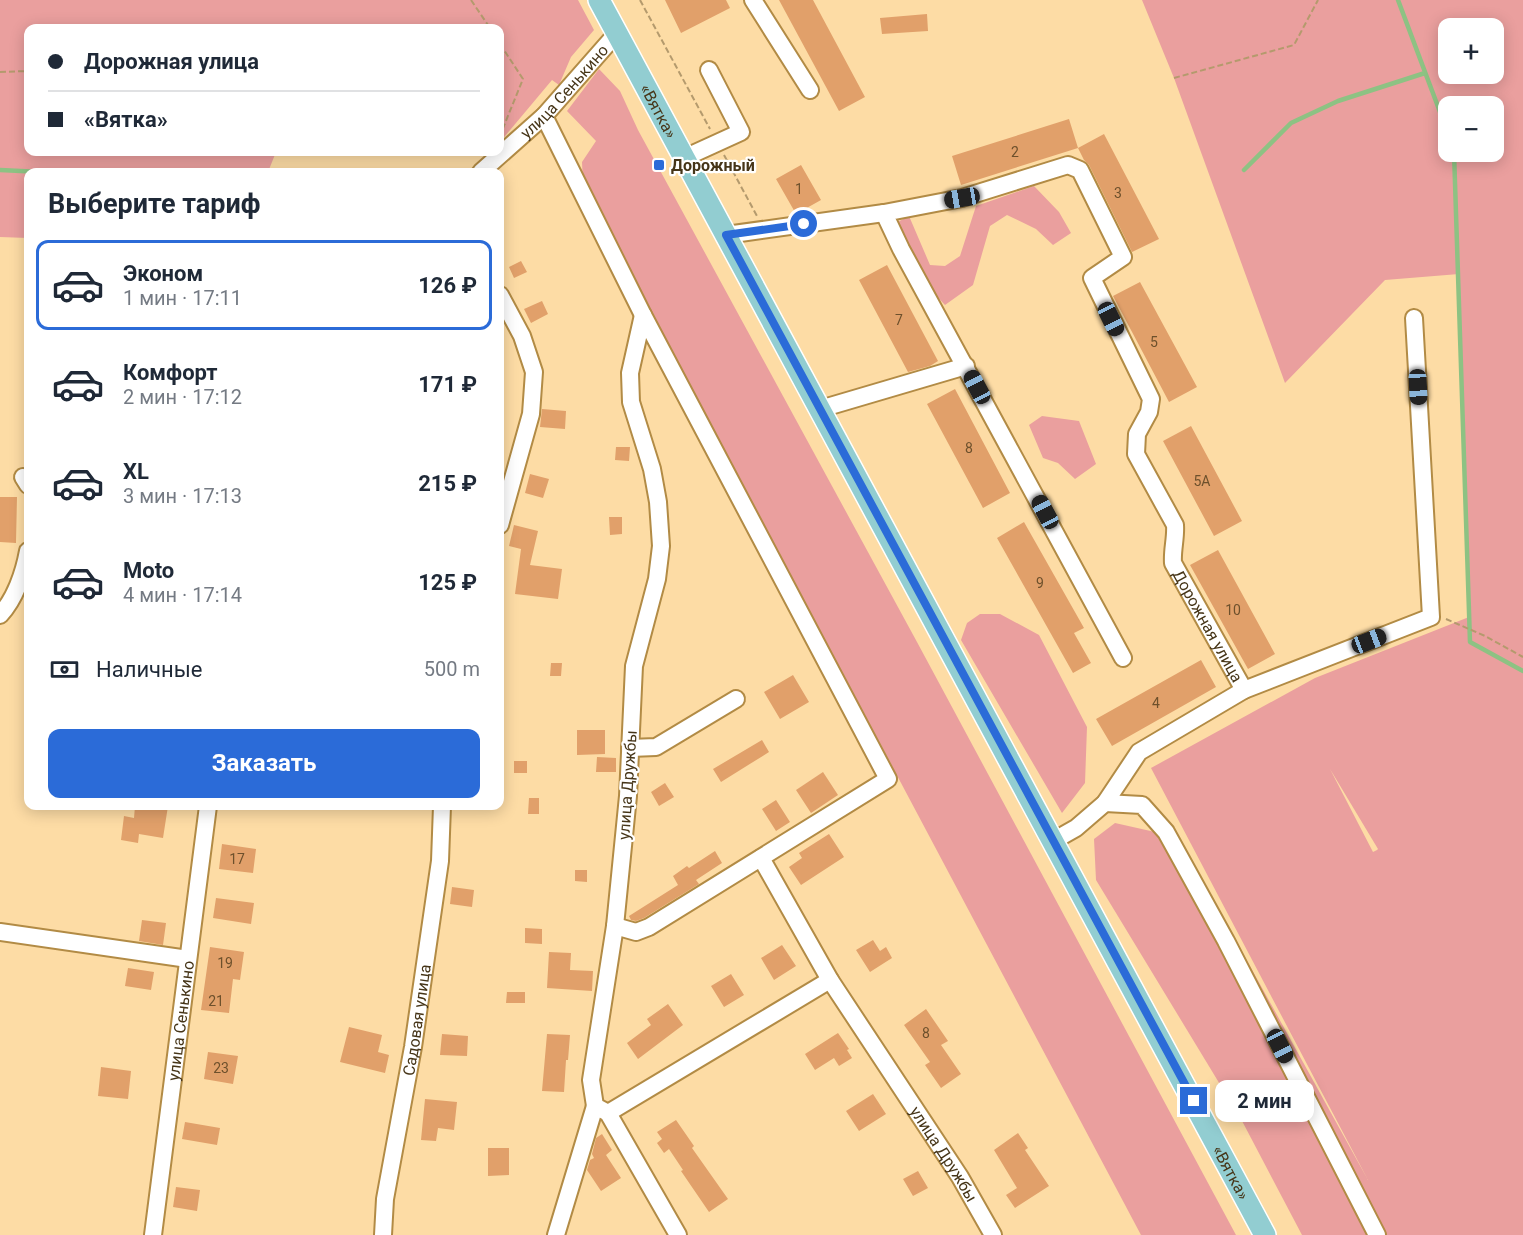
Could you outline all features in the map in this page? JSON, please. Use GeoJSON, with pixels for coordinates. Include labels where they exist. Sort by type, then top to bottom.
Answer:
{"type":"FeatureCollection","features":[{"type":"Feature","properties":{"kind":"main road","name":"«Вятка»"},"geometry":{"type":"LineString","coordinates":[[599,0],[1265,1235]]}},
{"type":"Feature","properties":{"kind":"street"},"geometry":{"type":"LineString","coordinates":[[753,0],[810,90]]}},
{"type":"Feature","properties":{"kind":"street","name":"улица Сенькино"},"geometry":{"type":"LineString","coordinates":[[504,152],[544,116],[616,33]]}},
{"type":"Feature","properties":{"kind":"street"},"geometry":{"type":"LineString","coordinates":[[684,158],[741,132],[709,70]]}},
{"type":"Feature","properties":{"kind":"street"},"geometry":{"type":"LineString","coordinates":[[544,116],[643,315],[888,779],[649,927],[636,932],[615,926]]}},
{"type":"Feature","properties":{"kind":"street","name":"улица Сенькино"},"geometry":{"type":"LineString","coordinates":[[486,168],[499,156]]}},
{"type":"Feature","properties":{"kind":"street","name":"Дорожная улица"},"geometry":{"type":"LineString","coordinates":[[726,235],[884,213],[962,198],[1068,165],[1080,170],[1123,257],[1092,278],[1151,399],[1149,412],[1137,434],[1136,454],[1175,525],[1173,563],[1244,690]]}},
{"type":"Feature","properties":{"kind":"street"},"geometry":{"type":"LineString","coordinates":[[884,213],[900,249],[966,366],[1123,658]]}},
{"type":"Feature","properties":{"kind":"street"},"geometry":{"type":"LineString","coordinates":[[504,302],[522,336],[534,372],[531,414],[504,511]]}},
{"type":"Feature","properties":{"kind":"street","name":"улица Дружбы"},"geometry":{"type":"LineString","coordinates":[[643,315],[630,373],[631,393],[652,469],[658,502],[661,546],[657,579],[634,666],[628,796],[615,926],[591,1080],[592,1095],[678,1235]]}},
{"type":"Feature","properties":{"kind":"street"},"geometry":{"type":"LineString","coordinates":[[1053,841],[1076,828],[1105,803],[1139,752],[1244,690],[1431,617],[1414,318]]}},
{"type":"Feature","properties":{"kind":"street"},"geometry":{"type":"LineString","coordinates":[[820,409],[966,366]]}},
{"type":"Feature","properties":{"kind":"street"},"geometry":{"type":"LineString","coordinates":[[0,615],[15,592],[24,570]]}},
{"type":"Feature","properties":{"kind":"street"},"geometry":{"type":"LineString","coordinates":[[630,748],[656,747],[736,699]]}},
{"type":"Feature","properties":{"kind":"street"},"geometry":{"type":"LineString","coordinates":[[1105,803],[1142,805],[1166,832],[1226,941],[1377,1235]]}},
{"type":"Feature","properties":{"kind":"street","name":"улица Сенькино"},"geometry":{"type":"LineString","coordinates":[[153,1235],[207,810]]}},
{"type":"Feature","properties":{"kind":"street","name":"Садовая улица"},"geometry":{"type":"LineString","coordinates":[[383,1235],[385,1199],[413,1047],[440,861],[442,810]]}},
{"type":"Feature","properties":{"kind":"street","name":"улица Дружбы"},"geometry":{"type":"LineString","coordinates":[[761,858],[830,980],[960,1176],[993,1235]]}},
{"type":"Feature","properties":{"kind":"street"},"geometry":{"type":"LineString","coordinates":[[0,932],[188,959]]}},
{"type":"Feature","properties":{"kind":"street"},"geometry":{"type":"LineString","coordinates":[[556,1235],[602,1110],[830,980]]}},
{"type":"Feature","properties":{"kind":"path"},"geometry":{"type":"LineString","coordinates":[[471,0],[486,24]]}},
{"type":"Feature","properties":{"kind":"path"},"geometry":{"type":"LineString","coordinates":[[640,0],[764,229]]}},
{"type":"Feature","properties":{"kind":"path"},"geometry":{"type":"LineString","coordinates":[[1174,78],[1294,45],[1318,0]]}},
{"type":"Feature","properties":{"kind":"path"},"geometry":{"type":"LineString","coordinates":[[504,50],[523,79],[504,124]]}},
{"type":"Feature","properties":{"kind":"path"},"geometry":{"type":"LineString","coordinates":[[0,72],[24,71]]}},
{"type":"Feature","properties":{"kind":"path"},"geometry":{"type":"LineString","coordinates":[[1431,617],[1448,620],[1469,629],[1523,657]]}},
{"type":"Feature","properties":{"kind":"shaded area"},"geometry":{"type":"Polygon","coordinates":[[[0,0],[578,0],[594,30],[571,57],[559,85],[552,80],[504,137],[504,24],[24,24],[24,156],[274,156],[270,168],[24,168],[24,238],[0,237],[0,0]]]}},
{"type":"Feature","properties":{"kind":"shaded area"},"geometry":{"type":"Polygon","coordinates":[[[1142,0],[1523,0],[1523,1235],[1302,1235],[1241,1119],[1096,880],[1094,839],[1115,823],[1155,832],[1202,879],[1368,1180],[1151,768],[1315,678],[1469,617],[1459,274],[1385,280],[1285,383],[1174,78],[1142,0]],[[1330,769],[1373,852],[1378,849],[1330,769]]]}},
{"type":"Feature","properties":{"kind":"shaded area"},"geometry":{"type":"Polygon","coordinates":[[[599,69],[620,91],[638,130],[1236,1235],[1141,1235],[583,184],[582,162],[596,141],[567,111],[599,69]]]}},
{"type":"Feature","properties":{"kind":"shaded area"},"geometry":{"type":"Polygon","coordinates":[[[1034,186],[1059,212],[1071,233],[1053,245],[1036,229],[1007,215],[990,226],[973,285],[945,305],[930,289],[896,223],[909,216],[930,265],[945,266],[960,256],[976,206],[1034,186]]]}},
{"type":"Feature","properties":{"kind":"shaded area"},"geometry":{"type":"Polygon","coordinates":[[[1042,416],[1079,421],[1096,464],[1075,479],[1058,463],[1043,458],[1029,425],[1042,416]]]}},
{"type":"Feature","properties":{"kind":"shaded area"},"geometry":{"type":"Polygon","coordinates":[[[980,614],[1000,614],[1039,635],[1087,727],[1085,783],[1062,813],[961,640],[967,623],[980,614]]]}},
{"type":"Feature","properties":{"kind":"building"},"geometry":{"type":"Polygon","coordinates":[[[665,0],[726,0],[730,8],[681,33],[665,0]]]}},
{"type":"Feature","properties":{"kind":"building"},"geometry":{"type":"Polygon","coordinates":[[[779,0],[813,0],[865,97],[839,111],[779,0]]]}},
{"type":"Feature","properties":{"kind":"building"},"geometry":{"type":"Polygon","coordinates":[[[927,14],[928,31],[882,34],[880,18],[927,14]]]}},
{"type":"Feature","properties":{"kind":"building"},"geometry":{"type":"Polygon","coordinates":[[[1069,119],[1078,148],[961,185],[952,156],[1069,119]]]}},
{"type":"Feature","properties":{"kind":"building"},"geometry":{"type":"Polygon","coordinates":[[[1104,134],[1159,239],[1132,252],[1089,165],[1078,148],[1104,134]]]}},
{"type":"Feature","properties":{"kind":"building"},"geometry":{"type":"Polygon","coordinates":[[[801,165],[821,200],[796,214],[776,179],[801,165]]]}},
{"type":"Feature","properties":{"kind":"building"},"geometry":{"type":"Polygon","coordinates":[[[521,261],[527,272],[514,278],[509,267],[521,261]]]}},
{"type":"Feature","properties":{"kind":"building"},"geometry":{"type":"Polygon","coordinates":[[[887,265],[938,361],[930,366],[908,372],[859,280],[887,265]]]}},
{"type":"Feature","properties":{"kind":"building"},"geometry":{"type":"Polygon","coordinates":[[[1140,282],[1197,387],[1169,402],[1113,296],[1140,282]]]}},
{"type":"Feature","properties":{"kind":"building"},"geometry":{"type":"Polygon","coordinates":[[[542,301],[548,314],[531,323],[524,309],[542,301]]]}},
{"type":"Feature","properties":{"kind":"building"},"geometry":{"type":"Polygon","coordinates":[[[955,389],[1010,493],[983,508],[927,404],[955,389]]]}},
{"type":"Feature","properties":{"kind":"building"},"geometry":{"type":"Polygon","coordinates":[[[542,409],[566,411],[565,429],[540,427],[542,409]]]}},
{"type":"Feature","properties":{"kind":"building"},"geometry":{"type":"Polygon","coordinates":[[[1191,426],[1242,521],[1214,536],[1163,441],[1191,426]]]}},
{"type":"Feature","properties":{"kind":"building"},"geometry":{"type":"Polygon","coordinates":[[[616,447],[630,447],[629,461],[615,460],[616,447]]]}},
{"type":"Feature","properties":{"kind":"building"},"geometry":{"type":"Polygon","coordinates":[[[530,474],[549,479],[543,498],[525,493],[530,474]]]}},
{"type":"Feature","properties":{"kind":"building"},"geometry":{"type":"Polygon","coordinates":[[[0,497],[17,497],[16,543],[0,542],[0,497]]]}},
{"type":"Feature","properties":{"kind":"building"},"geometry":{"type":"Polygon","coordinates":[[[609,517],[622,517],[622,534],[610,535],[609,517]]]}},
{"type":"Feature","properties":{"kind":"building"},"geometry":{"type":"Polygon","coordinates":[[[1024,522],[1084,628],[1074,633],[1091,663],[1073,673],[997,538],[1024,522]]]}},
{"type":"Feature","properties":{"kind":"building"},"geometry":{"type":"Polygon","coordinates":[[[514,525],[538,531],[530,565],[562,569],[558,599],[515,594],[521,549],[509,546],[514,525]]]}},
{"type":"Feature","properties":{"kind":"building"},"geometry":{"type":"Polygon","coordinates":[[[1218,550],[1275,654],[1248,669],[1190,565],[1218,550]]]}},
{"type":"Feature","properties":{"kind":"building"},"geometry":{"type":"Polygon","coordinates":[[[1201,660],[1216,687],[1112,746],[1096,719],[1201,660]]]}},
{"type":"Feature","properties":{"kind":"building"},"geometry":{"type":"Polygon","coordinates":[[[551,663],[562,663],[561,676],[550,676],[551,663]]]}},
{"type":"Feature","properties":{"kind":"building"},"geometry":{"type":"Polygon","coordinates":[[[793,675],[809,702],[780,719],[764,692],[793,675]]]}},
{"type":"Feature","properties":{"kind":"building"},"geometry":{"type":"Polygon","coordinates":[[[577,730],[605,730],[605,754],[577,755],[577,730]]]}},
{"type":"Feature","properties":{"kind":"building"},"geometry":{"type":"Polygon","coordinates":[[[762,740],[769,752],[721,782],[713,769],[762,740]]]}},
{"type":"Feature","properties":{"kind":"building"},"geometry":{"type":"Polygon","coordinates":[[[597,757],[616,758],[616,772],[596,772],[597,757]]]}},
{"type":"Feature","properties":{"kind":"building"},"geometry":{"type":"Polygon","coordinates":[[[514,761],[527,761],[527,773],[514,773],[514,761]]]}},
{"type":"Feature","properties":{"kind":"building"},"geometry":{"type":"Polygon","coordinates":[[[823,772],[838,795],[811,813],[796,790],[823,772]]]}},
{"type":"Feature","properties":{"kind":"building"},"geometry":{"type":"Polygon","coordinates":[[[665,783],[674,797],[659,806],[651,792],[665,783]]]}},
{"type":"Feature","properties":{"kind":"building"},"geometry":{"type":"Polygon","coordinates":[[[529,798],[539,798],[539,814],[528,814],[529,798]]]}},
{"type":"Feature","properties":{"kind":"building"},"geometry":{"type":"Polygon","coordinates":[[[776,800],[790,822],[776,831],[762,809],[776,800]]]}},
{"type":"Feature","properties":{"kind":"building"},"geometry":{"type":"Polygon","coordinates":[[[135,810],[167,810],[163,838],[139,834],[138,843],[121,840],[124,816],[134,818],[135,810]]]}},
{"type":"Feature","properties":{"kind":"building"},"geometry":{"type":"Polygon","coordinates":[[[829,834],[844,857],[801,885],[789,867],[802,858],[799,853],[829,834]]]}},
{"type":"Feature","properties":{"kind":"building"},"geometry":{"type":"Polygon","coordinates":[[[222,844],[256,849],[253,873],[219,869],[222,844]]]}},
{"type":"Feature","properties":{"kind":"building"},"geometry":{"type":"Polygon","coordinates":[[[715,851],[722,863],[696,880],[699,884],[644,918],[631,920],[629,916],[678,885],[673,876],[715,851]]]}},
{"type":"Feature","properties":{"kind":"building"},"geometry":{"type":"Polygon","coordinates":[[[575,870],[587,870],[587,882],[575,881],[575,870]]]}},
{"type":"Feature","properties":{"kind":"building"},"geometry":{"type":"Polygon","coordinates":[[[452,887],[474,890],[472,907],[450,904],[452,887]]]}},
{"type":"Feature","properties":{"kind":"building"},"geometry":{"type":"Polygon","coordinates":[[[216,898],[254,903],[251,924],[213,918],[216,898]]]}},
{"type":"Feature","properties":{"kind":"building"},"geometry":{"type":"Polygon","coordinates":[[[142,920],[166,923],[163,945],[139,941],[142,920]]]}},
{"type":"Feature","properties":{"kind":"building"},"geometry":{"type":"Polygon","coordinates":[[[525,928],[542,929],[542,944],[525,943],[525,928]]]}},
{"type":"Feature","properties":{"kind":"building"},"geometry":{"type":"Polygon","coordinates":[[[873,940],[880,951],[886,947],[892,958],[870,972],[856,950],[873,940]]]}},
{"type":"Feature","properties":{"kind":"building"},"geometry":{"type":"Polygon","coordinates":[[[782,945],[796,966],[774,980],[761,958],[782,945]]]}},
{"type":"Feature","properties":{"kind":"building"},"geometry":{"type":"Polygon","coordinates":[[[210,947],[244,952],[240,980],[233,979],[229,1013],[201,1010],[210,947]]]}},
{"type":"Feature","properties":{"kind":"building"},"geometry":{"type":"Polygon","coordinates":[[[549,952],[571,953],[570,970],[593,971],[592,991],[547,988],[549,952]]]}},
{"type":"Feature","properties":{"kind":"building"},"geometry":{"type":"Polygon","coordinates":[[[128,968],[154,972],[151,990],[125,986],[128,968]]]}},
{"type":"Feature","properties":{"kind":"building"},"geometry":{"type":"Polygon","coordinates":[[[731,974],[744,995],[724,1007],[711,986],[731,974]]]}},
{"type":"Feature","properties":{"kind":"building"},"geometry":{"type":"Polygon","coordinates":[[[507,992],[525,992],[525,1003],[506,1003],[507,992]]]}},
{"type":"Feature","properties":{"kind":"building"},"geometry":{"type":"Polygon","coordinates":[[[668,1004],[683,1025],[638,1059],[627,1043],[651,1025],[647,1019],[668,1004]]]}},
{"type":"Feature","properties":{"kind":"building"},"geometry":{"type":"Polygon","coordinates":[[[926,1009],[948,1041],[941,1045],[961,1074],[941,1088],[925,1065],[930,1062],[904,1025],[926,1009]]]}},
{"type":"Feature","properties":{"kind":"building"},"geometry":{"type":"Polygon","coordinates":[[[349,1027],[382,1035],[378,1052],[389,1055],[385,1073],[340,1062],[349,1027]]]}},
{"type":"Feature","properties":{"kind":"building"},"geometry":{"type":"Polygon","coordinates":[[[838,1033],[852,1058],[839,1066],[834,1058],[815,1070],[805,1054],[838,1033]]]}},
{"type":"Feature","properties":{"kind":"building"},"geometry":{"type":"Polygon","coordinates":[[[442,1034],[468,1036],[467,1056],[440,1055],[442,1034]]]}},
{"type":"Feature","properties":{"kind":"building"},"geometry":{"type":"Polygon","coordinates":[[[547,1034],[570,1035],[564,1092],[542,1091],[547,1034]]]}},
{"type":"Feature","properties":{"kind":"building"},"geometry":{"type":"Polygon","coordinates":[[[208,1052],[238,1056],[233,1084],[204,1079],[208,1052]]]}},
{"type":"Feature","properties":{"kind":"building"},"geometry":{"type":"Polygon","coordinates":[[[101,1067],[131,1071],[128,1099],[98,1096],[101,1067]]]}},
{"type":"Feature","properties":{"kind":"building"},"geometry":{"type":"Polygon","coordinates":[[[873,1094],[886,1114],[859,1131],[846,1111],[873,1094]]]}},
{"type":"Feature","properties":{"kind":"building"},"geometry":{"type":"Polygon","coordinates":[[[425,1099],[457,1102],[454,1130],[438,1128],[436,1141],[421,1140],[425,1099]]]}},
{"type":"Feature","properties":{"kind":"building"},"geometry":{"type":"Polygon","coordinates":[[[676,1120],[694,1146],[692,1148],[728,1199],[709,1212],[669,1149],[664,1153],[657,1143],[662,1139],[657,1132],[676,1120]]]}},
{"type":"Feature","properties":{"kind":"building"},"geometry":{"type":"Polygon","coordinates":[[[185,1122],[220,1128],[217,1145],[182,1139],[185,1122]]]}},
{"type":"Feature","properties":{"kind":"building"},"geometry":{"type":"Polygon","coordinates":[[[1018,1133],[1028,1148],[1025,1150],[1049,1186],[1015,1208],[1006,1195],[1017,1188],[994,1150],[1018,1133]]]}},
{"type":"Feature","properties":{"kind":"building"},"geometry":{"type":"Polygon","coordinates":[[[602,1134],[612,1150],[606,1155],[621,1178],[601,1191],[587,1170],[590,1160],[594,1158],[592,1154],[596,1138],[602,1134]]]}},
{"type":"Feature","properties":{"kind":"building"},"geometry":{"type":"Polygon","coordinates":[[[488,1148],[509,1148],[509,1175],[488,1176],[488,1148]]]}},
{"type":"Feature","properties":{"kind":"building"},"geometry":{"type":"Polygon","coordinates":[[[918,1171],[928,1188],[913,1196],[903,1179],[918,1171]]]}},
{"type":"Feature","properties":{"kind":"building"},"geometry":{"type":"Polygon","coordinates":[[[176,1187],[200,1190],[197,1211],[173,1207],[176,1187]]]}},
{"type":"Feature","properties":{"kind":"waterway"},"geometry":{"type":"LineString","coordinates":[[1398,0],[1438,107]]}},
{"type":"Feature","properties":{"kind":"waterway"},"geometry":{"type":"LineString","coordinates":[[1244,170],[1291,123],[1338,101],[1425,73]]}},
{"type":"Feature","properties":{"kind":"waterway"},"geometry":{"type":"LineString","coordinates":[[1454,162],[1470,642],[1523,671]]}},
{"type":"Feature","properties":{"kind":"waterway"},"geometry":{"type":"LineString","coordinates":[[0,170],[24,171]]}},
{"type":"Feature","properties":{"kind":"place","name":"Дорожный"},"geometry":{"type":"Point","coordinates":[659,165]}},
{"type":"Feature","properties":{"kind":"route"},"geometry":{"type":"LineString","coordinates":[[804,224],[726,235],[1194,1101]]}}]}
